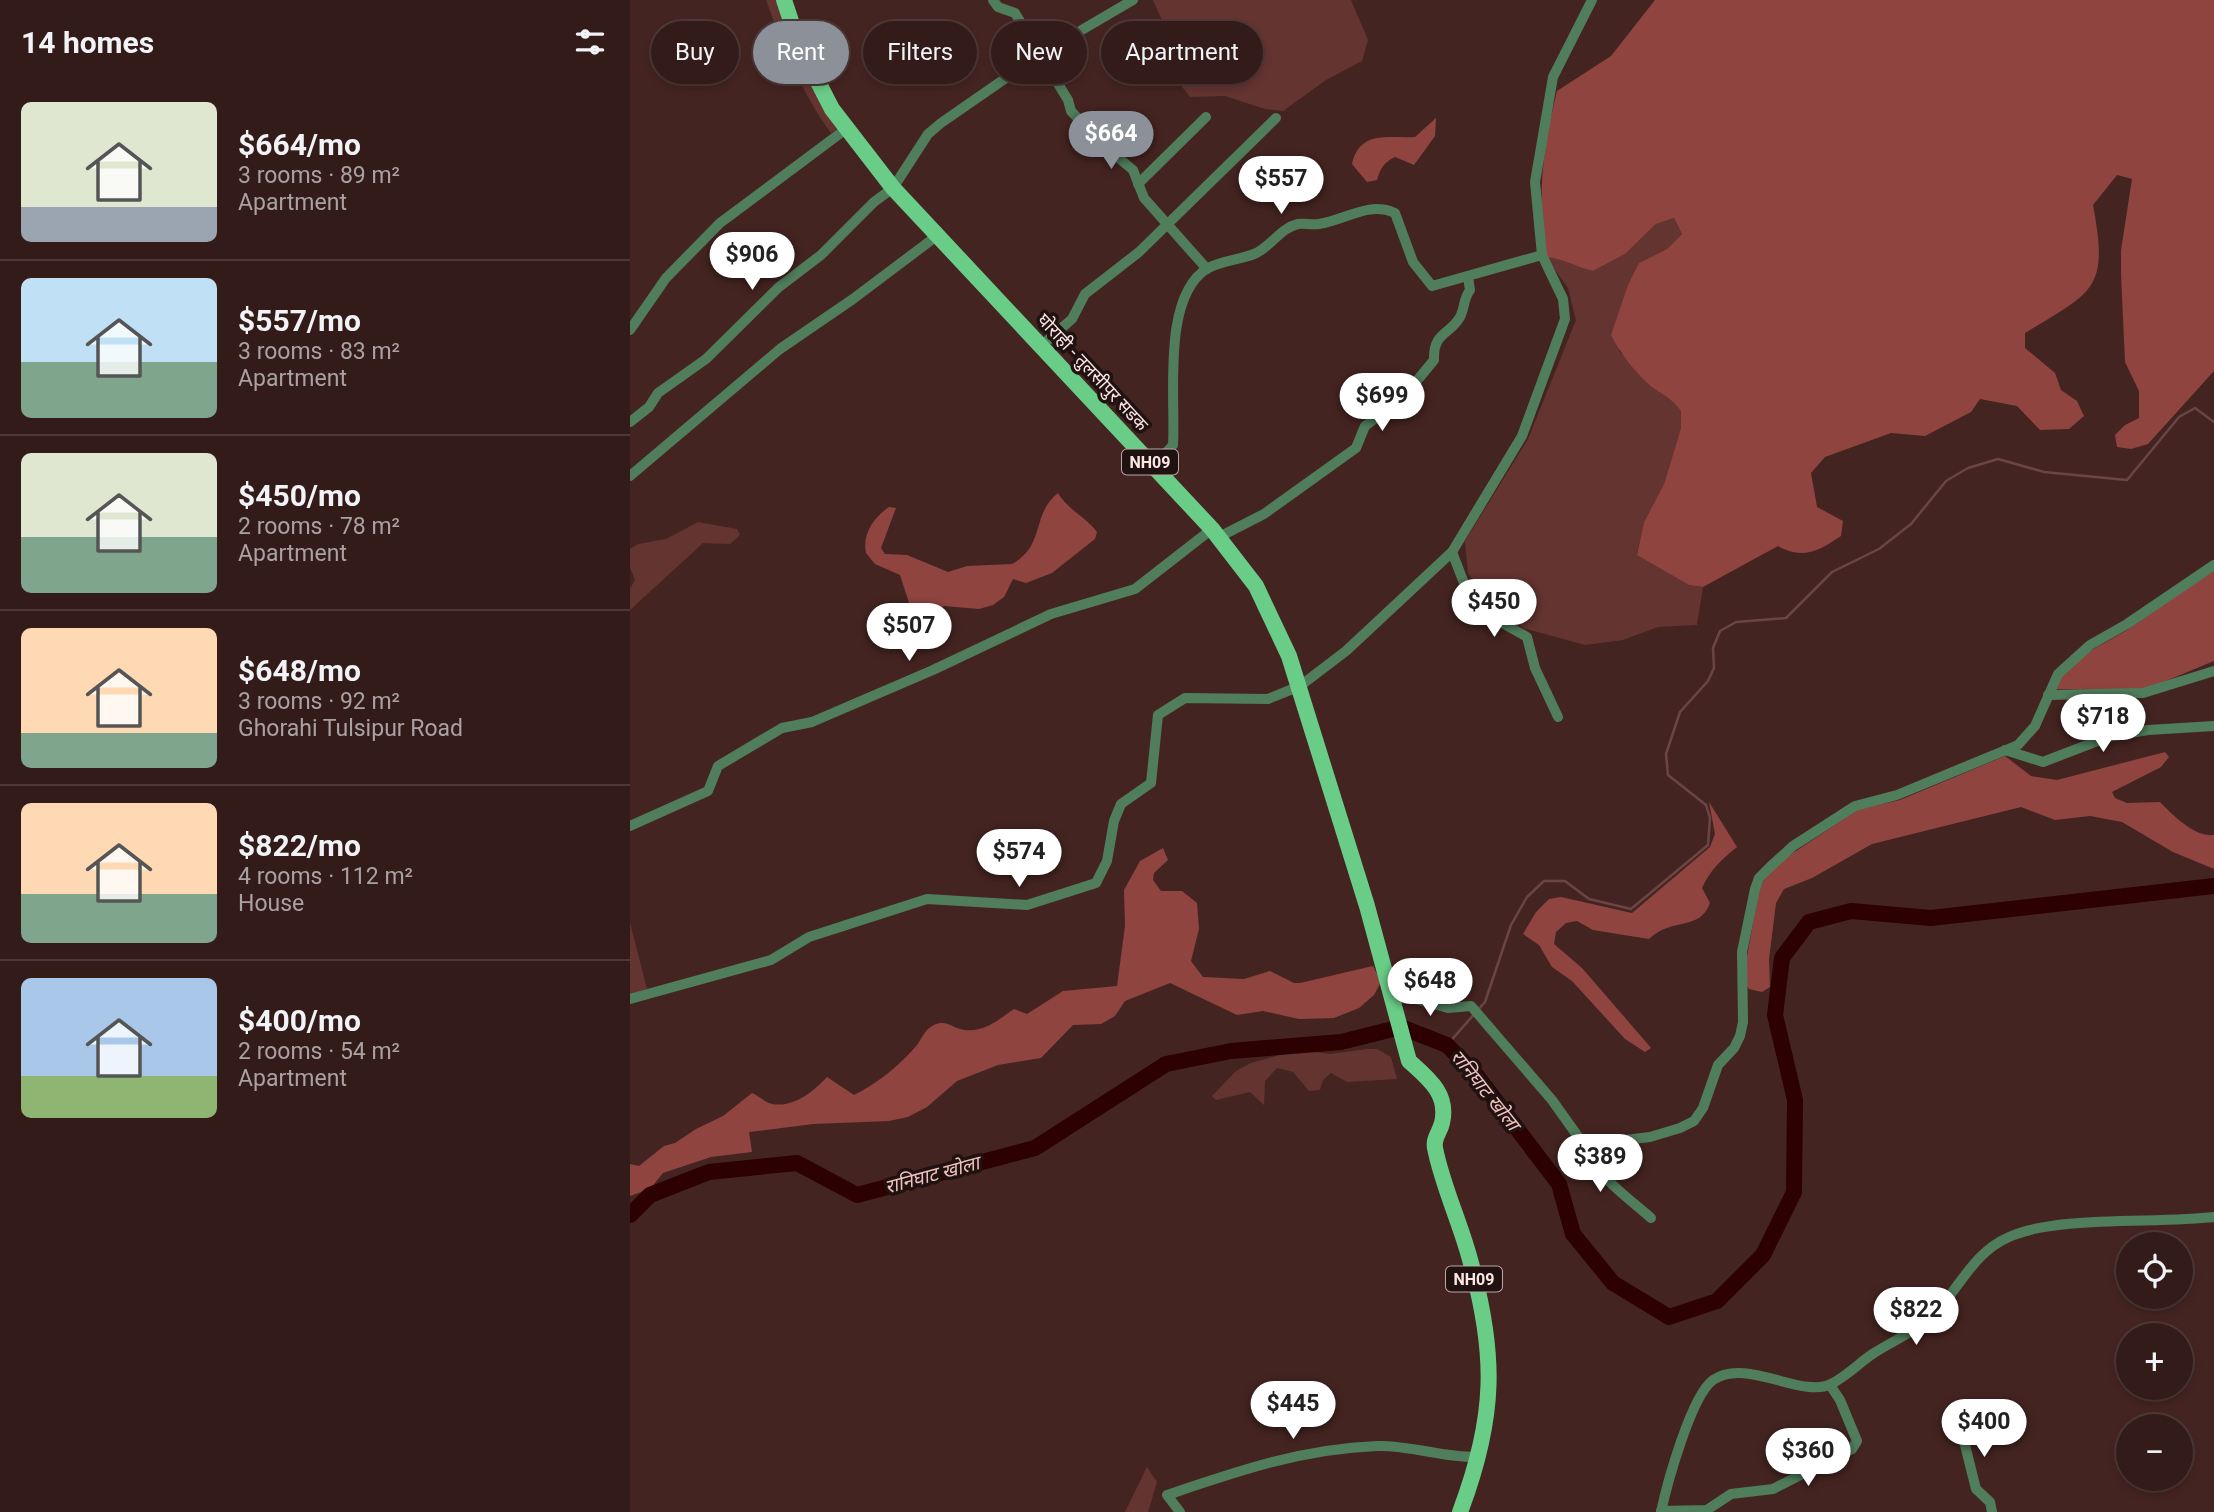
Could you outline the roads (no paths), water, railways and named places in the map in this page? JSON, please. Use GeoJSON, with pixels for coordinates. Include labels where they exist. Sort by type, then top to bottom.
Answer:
{"type":"FeatureCollection","features":[{"type":"Feature","properties":{"kind":"main road","name":"घोराही - तुलसीपुर सडक"},"geometry":{"type":"LineString","coordinates":[[783,0],[799,45],[832,109],[893,188],[1215,533],[1264,600],[1300,687],[1392,996]]}},
{"type":"Feature","properties":{"kind":"main road","name":"NH09"},"geometry":{"type":"LineString","coordinates":[[1392,996],[1409,1061],[1438,1090],[1442,1123],[1434,1146],[1469,1258],[1487,1341],[1490,1401],[1478,1457],[1460,1512]]}},
{"type":"Feature","properties":{"kind":"street"},"geometry":{"type":"LineString","coordinates":[[993,0],[998,7],[1015,13],[1020,21]]}},
{"type":"Feature","properties":{"kind":"street"},"geometry":{"type":"LineString","coordinates":[[1087,27],[1133,0]]}},
{"type":"Feature","properties":{"kind":"street"},"geometry":{"type":"LineString","coordinates":[[630,999],[771,960],[809,937],[927,899],[1027,905],[1096,883],[1107,861],[1114,821],[1121,804],[1151,783],[1158,715],[1185,698],[1209,696],[1268,699],[1300,687],[1346,650],[1452,552],[1522,436],[1564,319],[1563,299],[1542,255],[1535,182],[1553,77],[1592,0]]}},
{"type":"Feature","properties":{"kind":"street"},"geometry":{"type":"LineString","coordinates":[[630,422],[649,407],[658,393],[706,359],[779,287],[821,255],[874,202],[893,188],[928,134],[998,84]]}},
{"type":"Feature","properties":{"kind":"street"},"geometry":{"type":"LineString","coordinates":[[1058,84],[1068,100],[1071,111],[1102,144],[1133,170],[1144,198],[1207,269]]}},
{"type":"Feature","properties":{"kind":"street"},"geometry":{"type":"LineString","coordinates":[[1138,184],[1206,117]]}},
{"type":"Feature","properties":{"kind":"street"},"geometry":{"type":"LineString","coordinates":[[1041,346],[1072,319],[1085,294],[1139,252],[1165,223],[1276,118]]}},
{"type":"Feature","properties":{"kind":"street"},"geometry":{"type":"LineString","coordinates":[[630,330],[666,278],[720,223],[846,129]]}},
{"type":"Feature","properties":{"kind":"street"},"geometry":{"type":"LineString","coordinates":[[1154,466],[1174,445],[1172,367],[1177,326],[1188,292],[1207,269],[1233,258],[1254,254],[1297,224],[1319,224],[1382,207],[1395,213],[1413,262],[1432,286],[1542,255]]}},
{"type":"Feature","properties":{"kind":"street"},"geometry":{"type":"LineString","coordinates":[[630,476],[780,349],[853,299],[938,235]]}},
{"type":"Feature","properties":{"kind":"street"},"geometry":{"type":"LineString","coordinates":[[630,826],[708,791],[718,766],[782,728],[812,723],[1051,614],[1135,589],[1215,533],[1264,514],[1356,448],[1365,426],[1401,400],[1434,360],[1433,348],[1446,329],[1460,317],[1463,298],[1470,290],[1468,277]]}},
{"type":"Feature","properties":{"kind":"street"},"geometry":{"type":"LineString","coordinates":[[1452,552],[1464,583],[1488,615],[1527,638],[1535,668],[1558,717]]}},
{"type":"Feature","properties":{"kind":"street"},"geometry":{"type":"LineString","coordinates":[[1584,1145],[1650,1137],[1680,1128],[1693,1121],[1703,1108],[1718,1065],[1734,1048],[1740,1036],[1743,1021],[1742,952],[1755,889],[1759,878],[1770,867],[1793,846],[1855,806],[1897,795],[2018,745],[2035,726],[2058,674],[2090,645],[2127,624],[2214,565]]}},
{"type":"Feature","properties":{"kind":"street"},"geometry":{"type":"LineString","coordinates":[[2048,695],[2143,693],[2214,671]]}},
{"type":"Feature","properties":{"kind":"street"},"geometry":{"type":"LineString","coordinates":[[2005,750],[2043,762],[2108,737],[2148,730],[2214,726]]}},
{"type":"Feature","properties":{"kind":"street"},"geometry":{"type":"LineString","coordinates":[[1392,996],[1408,997],[1448,1008],[1471,1006],[1552,1100],[1584,1145],[1590,1161],[1651,1218]]}},
{"type":"Feature","properties":{"kind":"street"},"geometry":{"type":"LineString","coordinates":[[1830,1385],[1840,1400],[1857,1441],[1852,1449],[1773,1489],[1731,1494],[1707,1510],[1661,1512],[1668,1480],[1696,1399],[1713,1380],[1734,1374],[1776,1377],[1809,1387],[1830,1385],[1873,1353],[1913,1331],[1943,1305],[1977,1258],[2009,1237],[2055,1226],[2214,1217]]}},
{"type":"Feature","properties":{"kind":"street"},"geometry":{"type":"LineString","coordinates":[[1956,1409],[1976,1489],[1990,1502],[1992,1512]]}},
{"type":"Feature","properties":{"kind":"street"},"geometry":{"type":"LineString","coordinates":[[1180,1512],[1167,1494],[1275,1459],[1377,1446],[1425,1450],[1456,1457],[1478,1457]]}},
{"type":"Feature","properties":{"kind":"waterway"},"geometry":{"type":"LineString","coordinates":[[1447,1045],[1485,1002],[1511,925],[1527,897],[1544,881],[1565,881],[1589,899],[1631,909],[1708,845],[1710,818],[1706,805],[1668,775],[1666,754],[1680,712],[1708,681],[1714,668],[1713,648],[1720,631],[1736,622],[1786,618],[1832,572],[1879,549],[1911,524],[1946,481],[1968,468],[1998,459],[2044,472],[2127,480],[2179,417],[2195,408],[2214,422]]}},
{"type":"Feature","properties":{"kind":"waterway","name":"रानिघाट खोला"},"geometry":{"type":"LineString","coordinates":[[630,1215],[650,1195],[709,1172],[797,1163],[857,1195],[1035,1148],[1166,1064],[1231,1051],[1341,1042],[1401,1027],[1447,1045],[1477,1076],[1559,1184],[1573,1234],[1613,1283],[1669,1317],[1717,1301],[1763,1255],[1794,1192],[1795,1100],[1775,1015],[1782,958],[1809,922],[1851,911],[1931,918],[2214,886]]}}]}
